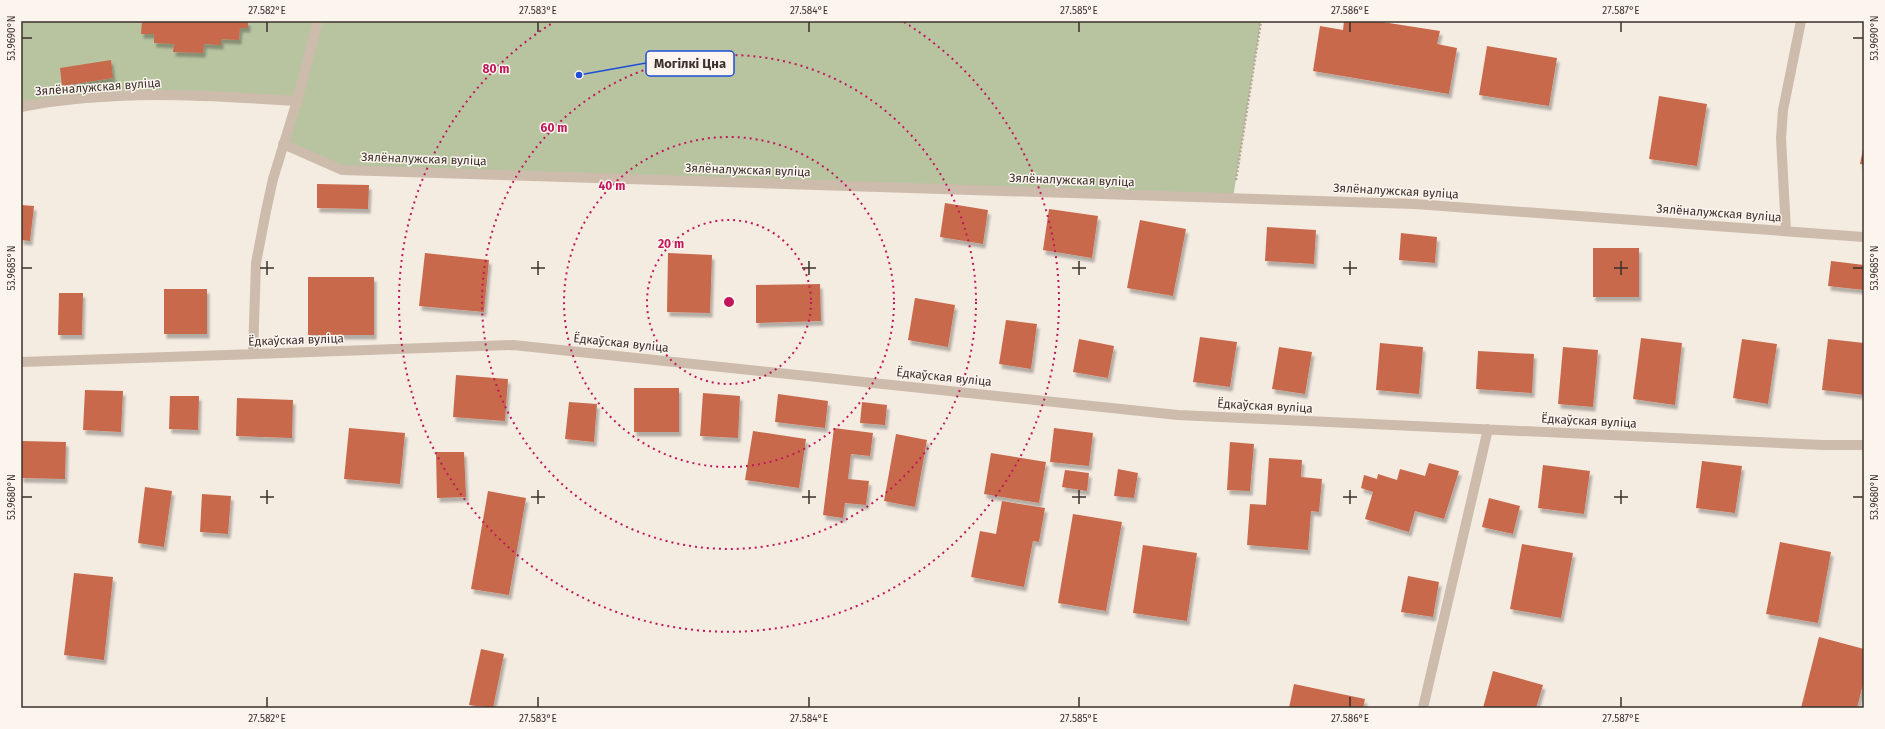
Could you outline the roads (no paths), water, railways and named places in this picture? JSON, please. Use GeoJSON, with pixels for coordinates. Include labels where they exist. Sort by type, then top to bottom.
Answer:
{"type":"FeatureCollection","features":[{"type":"Feature","properties":{"kind":"street"},"geometry":{"type":"LineString","coordinates":[[253,354],[256,263],[266,210],[318,21]]}},
{"type":"Feature","properties":{"kind":"street"},"geometry":{"type":"LineString","coordinates":[[1786,231],[1781,138],[1783,110],[1801,21]]}},
{"type":"Feature","properties":{"kind":"street","name":"Зялёналужская вуліца"},"geometry":{"type":"LineString","coordinates":[[21,107],[89,98],[142,94],[203,95],[297,101]]}},
{"type":"Feature","properties":{"kind":"street","name":"Зялёналужская вуліца"},"geometry":{"type":"LineString","coordinates":[[283,144],[342,170],[1415,204],[1864,237]]}},
{"type":"Feature","properties":{"kind":"street","name":"Ёдкаўская вуліца"},"geometry":{"type":"LineString","coordinates":[[21,362],[513,345],[1178,415],[1823,445],[1864,444]]}},
{"type":"Feature","properties":{"kind":"street"},"geometry":{"type":"LineString","coordinates":[[1423,708],[1488,429]]}},
{"type":"Feature","properties":{"kind":"place","name":"Могілкі Цна"},"geometry":{"type":"Point","coordinates":[579,75]}}]}
